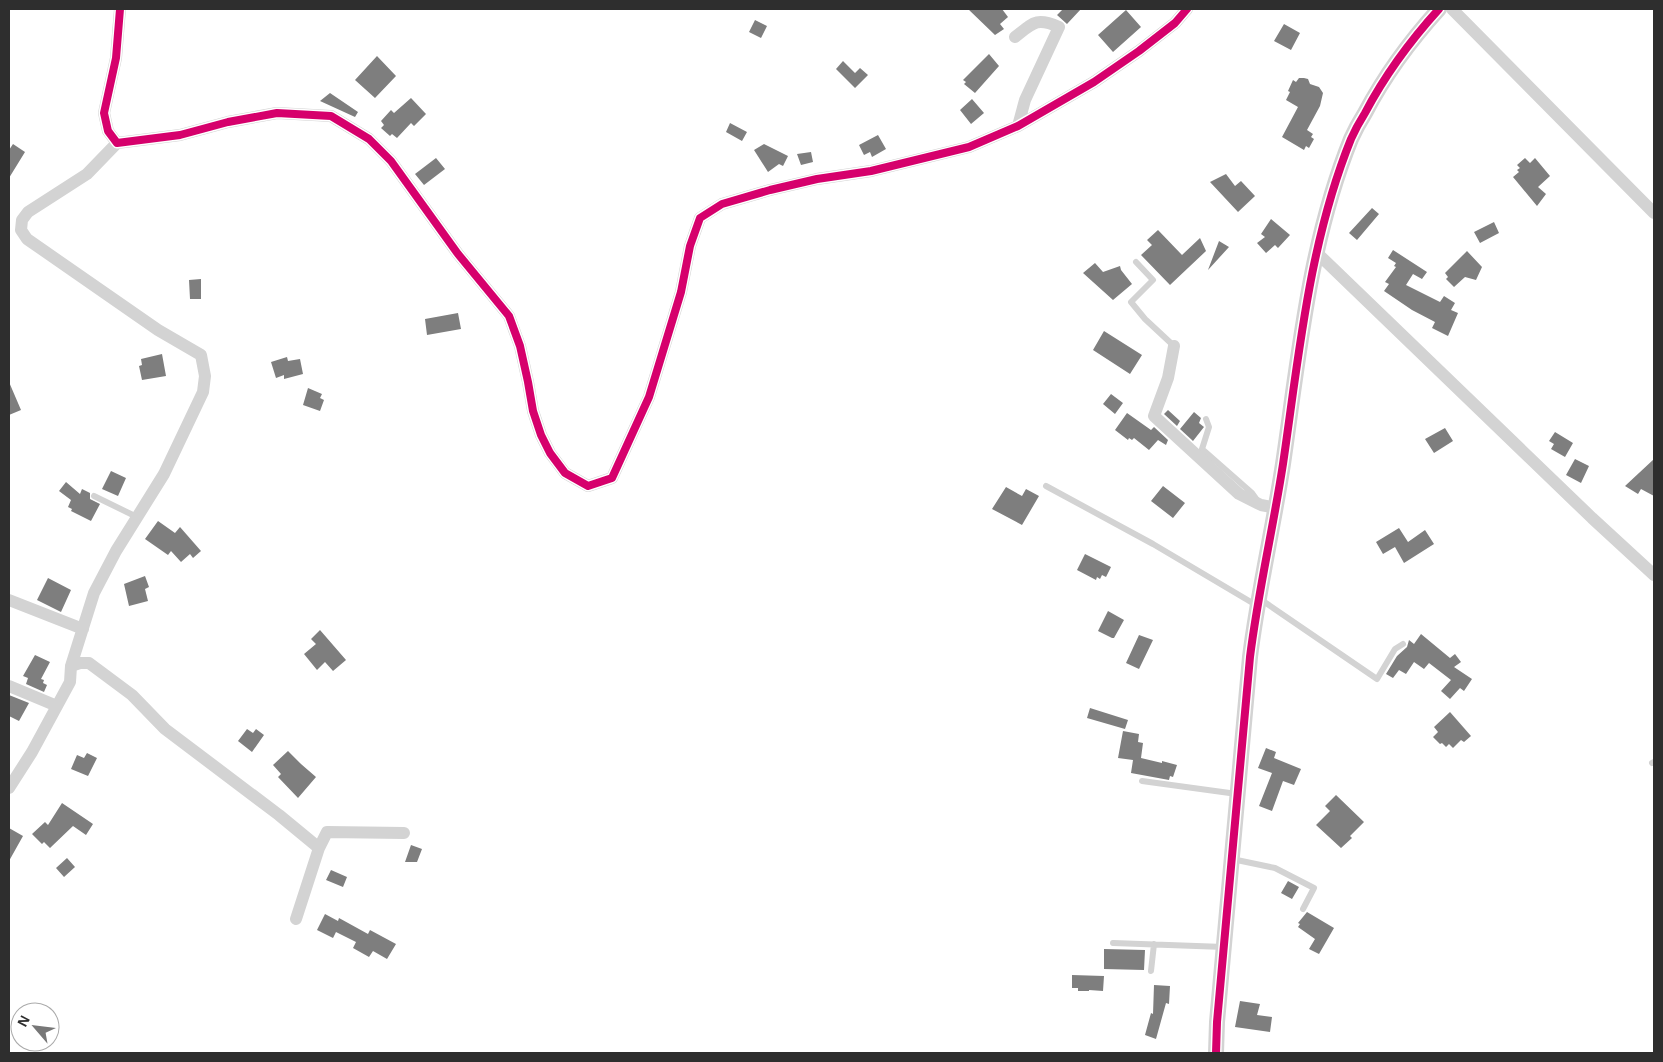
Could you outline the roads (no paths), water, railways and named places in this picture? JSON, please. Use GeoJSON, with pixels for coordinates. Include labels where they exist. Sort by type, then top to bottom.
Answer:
{"type":"FeatureCollection","features":[{"type":"Feature","properties":{"kind":"street"},"geometry":{"type":"LineString","coordinates":[[117,144],[108,131],[104,113],[116,58],[120,9]]}},
{"type":"Feature","properties":{"kind":"street"},"geometry":{"type":"LineString","coordinates":[[9,788],[32,752],[70,682],[72,666],[94,593],[164,474],[203,392],[205,376],[201,355],[158,330],[28,239],[21,230],[22,220],[28,212],[87,174],[117,144],[180,135],[228,122],[277,113],[332,116],[369,139],[392,161],[458,254],[509,316],[520,346],[532,411],[541,435],[550,453],[565,473],[588,486],[612,478],[649,397],[681,292],[690,246],[700,218],[722,204],[770,190],[817,179],[870,171],[969,147],[1018,126],[1094,82],[1139,51],[1175,23],[1187,9]]}},
{"type":"Feature","properties":{"kind":"street"},"geometry":{"type":"LineString","coordinates":[[1216,1053],[1250,657],[1268,506],[1316,252],[1328,207],[1351,138],[1377,90],[1413,38],[1439,9]]}},
{"type":"Feature","properties":{"kind":"street"},"geometry":{"type":"LineString","coordinates":[[1452,9],[1654,213]]}},
{"type":"Feature","properties":{"kind":"street"},"geometry":{"type":"LineString","coordinates":[[1015,37],[1033,23],[1046,22],[1059,27],[1024,100],[1018,126]]}},
{"type":"Feature","properties":{"kind":"street"},"geometry":{"type":"LineString","coordinates":[[1316,252],[1592,518],[1654,574]]}},
{"type":"Feature","properties":{"kind":"street"},"geometry":{"type":"LineString","coordinates":[[1174,346],[1168,378],[1154,416],[1239,494],[1268,506]]}},
{"type":"Feature","properties":{"kind":"street"},"geometry":{"type":"LineString","coordinates":[[9,600],[83,629]]}},
{"type":"Feature","properties":{"kind":"street"},"geometry":{"type":"LineString","coordinates":[[72,666],[80,663],[89,663],[132,695],[165,729],[279,815],[319,848]]}},
{"type":"Feature","properties":{"kind":"street"},"geometry":{"type":"LineString","coordinates":[[9,686],[57,706]]}},
{"type":"Feature","properties":{"kind":"street"},"geometry":{"type":"LineString","coordinates":[[296,919],[319,848],[327,832],[404,833]]}},
{"type":"Feature","properties":{"kind":"lane"},"geometry":{"type":"LineString","coordinates":[[1136,262],[1152,280],[1131,302],[1145,319],[1174,346]]}},
{"type":"Feature","properties":{"kind":"lane"},"geometry":{"type":"LineString","coordinates":[[1206,419],[1209,427],[1202,449],[1268,506]]}},
{"type":"Feature","properties":{"kind":"lane"},"geometry":{"type":"LineString","coordinates":[[1046,486],[1258,602],[1377,679],[1395,649],[1403,644]]}},
{"type":"Feature","properties":{"kind":"lane"},"geometry":{"type":"LineString","coordinates":[[94,496],[138,517]]}},
{"type":"Feature","properties":{"kind":"lane"},"geometry":{"type":"LineString","coordinates":[[1142,782],[1238,794]]}},
{"type":"Feature","properties":{"kind":"lane"},"geometry":{"type":"LineString","coordinates":[[1232,859],[1275,868],[1314,888],[1303,909]]}},
{"type":"Feature","properties":{"kind":"lane"},"geometry":{"type":"LineString","coordinates":[[1113,942],[1224,947]]}},
{"type":"Feature","properties":{"kind":"lane"},"geometry":{"type":"LineString","coordinates":[[1152,971],[1154,944]]}}]}
